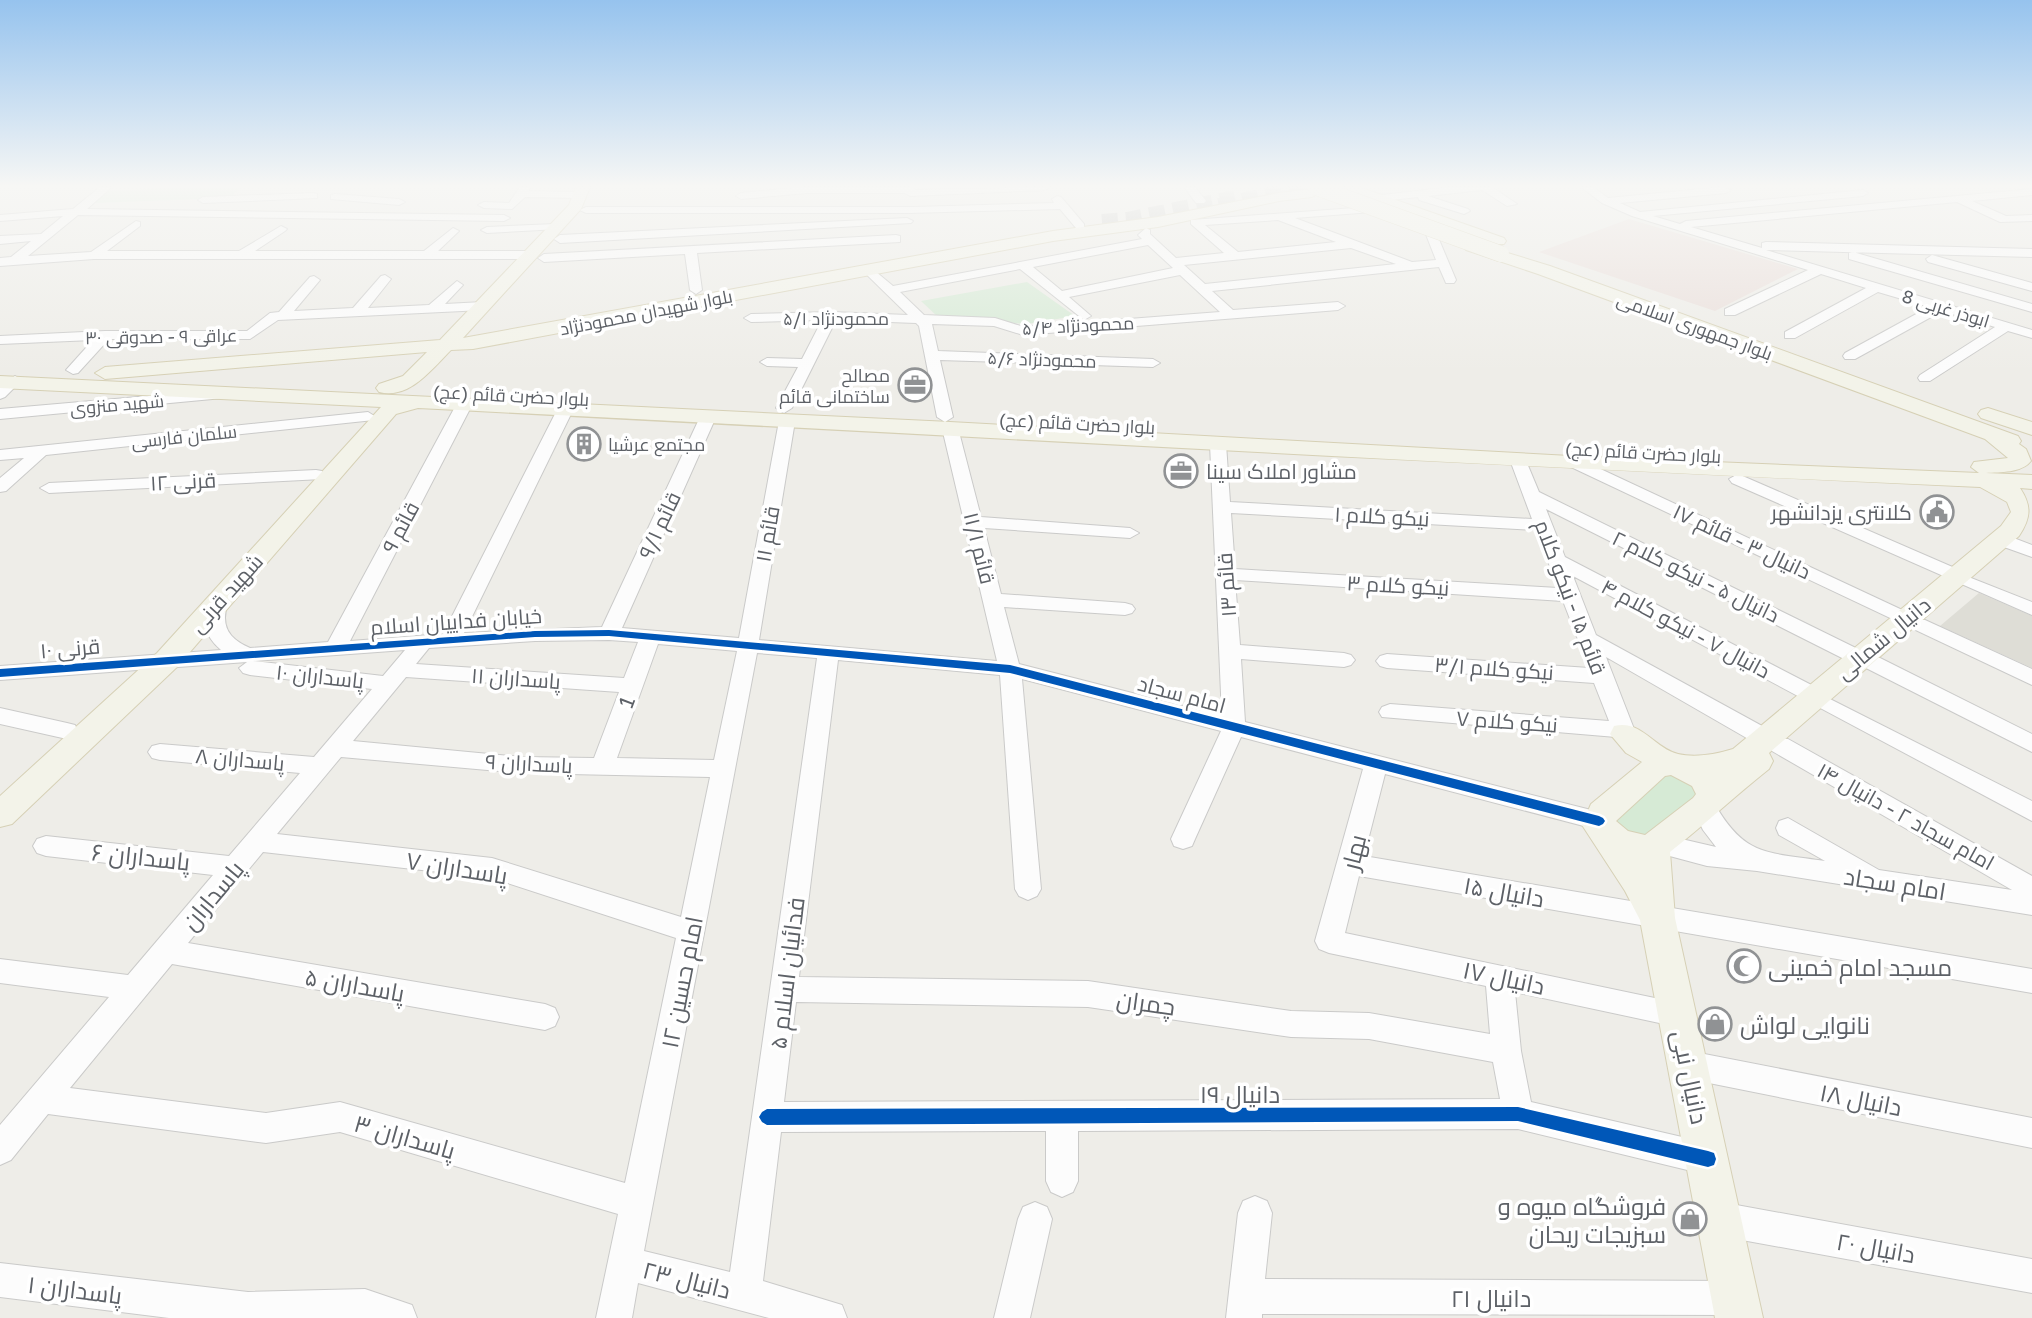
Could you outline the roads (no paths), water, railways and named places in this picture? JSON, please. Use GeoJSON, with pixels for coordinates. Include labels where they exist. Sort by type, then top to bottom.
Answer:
{"type":"FeatureCollection","features":[{"type":"Feature","properties":{"kind":"main road"},"geometry":{"type":"LineString","coordinates":[[6,381],[376,405],[421,389],[460,340],[542,249]]}},
{"type":"Feature","properties":{"kind":"main road","name":"بلوار شهیدان محمودنژاد"},"geometry":{"type":"LineString","coordinates":[[6,381],[72,370],[460,340],[524,326],[954,249]]}},
{"type":"Feature","properties":{"kind":"main road","name":"بلوار شهیدان محمودنژاد"},"geometry":{"type":"LineString","coordinates":[[6,381],[460,340],[986,249]]}},
{"type":"Feature","properties":{"kind":"main road","name":"بلوار جمهوری اسلامی"},"geometry":{"type":"LineString","coordinates":[[1476,249],[1502,258],[1547,267],[2031,433]]}},
{"type":"Feature","properties":{"kind":"main road"},"geometry":{"type":"LineString","coordinates":[[1496,249],[1547,267]]}},
{"type":"Feature","properties":{"kind":"main road","name":"بلوار جمهوری اسلامی"},"geometry":{"type":"LineString","coordinates":[[1517,249],[1525,251],[1547,267],[1993,435],[2031,433]]}},
{"type":"Feature","properties":{"kind":"main road"},"geometry":{"type":"LineString","coordinates":[[489,309],[502,322],[524,326]]}},
{"type":"Feature","properties":{"kind":"main road"},"geometry":{"type":"LineString","coordinates":[[207,380],[205,375],[208,371],[236,362]]}},
{"type":"Feature","properties":{"kind":"main road"},"geometry":{"type":"LineString","coordinates":[[101,387],[99,385],[105,381],[126,376],[207,380],[376,405]]}},
{"type":"Feature","properties":{"kind":"main road","name":"بلوار حضرت قائم (عج)"},"geometry":{"type":"LineString","coordinates":[[421,389],[464,405],[708,417],[785,415]]}},
{"type":"Feature","properties":{"kind":"main road","name":"بلوار حضرت قائم (عج)"},"geometry":{"type":"LineString","coordinates":[[421,389],[785,415],[1514,453],[1577,463],[2032,482]]}},
{"type":"Feature","properties":{"kind":"main road","name":"شهید قرنی"},"geometry":{"type":"LineString","coordinates":[[0,790],[66,731],[155,661],[376,405]]}},
{"type":"Feature","properties":{"kind":"main road","name":"شهید قرنی"},"geometry":{"type":"LineString","coordinates":[[0,815],[218,602],[376,405]]}},
{"type":"Feature","properties":{"kind":"main road","name":"بلوار حضرت قائم (عج)"},"geometry":{"type":"LineString","coordinates":[[948,423],[1218,444],[1993,467],[2020,460],[2018,454],[1993,435]]}},
{"type":"Feature","properties":{"kind":"main road","name":"دانیال شمالی"},"geometry":{"type":"LineString","coordinates":[[1657,845],[1866,660],[1963,578],[2025,532],[2020,501],[2001,487],[1980,480]]}},
{"type":"Feature","properties":{"kind":"main road"},"geometry":{"type":"LineString","coordinates":[[2032,488],[2032,495]]}},
{"type":"Feature","properties":{"kind":"main road"},"geometry":{"type":"LineString","coordinates":[[1624,732],[1637,745],[1705,779],[1712,788],[1708,802]]}},
{"type":"Feature","properties":{"kind":"main road"},"geometry":{"type":"LineString","coordinates":[[1624,732],[1630,789]]}},
{"type":"Feature","properties":{"kind":"main road","name":"دانیال شمالی"},"geometry":{"type":"LineString","coordinates":[[1677,764],[1714,766],[1730,763],[1772,741]]}},
{"type":"Feature","properties":{"kind":"main road"},"geometry":{"type":"LineString","coordinates":[[1657,845],[1639,849],[1601,827],[1602,813],[1656,766],[1677,764]]}},
{"type":"Feature","properties":{"kind":"main road","name":"دانیال نبی"},"geometry":{"type":"LineString","coordinates":[[1601,827],[1639,883],[1657,918]]}},
{"type":"Feature","properties":{"kind":"main road","name":"دانیال نبی"},"geometry":{"type":"LineString","coordinates":[[1657,845],[1657,918],[1737,1308]]}},
{"type":"Feature","properties":{"kind":"street"},"geometry":{"type":"LineString","coordinates":[[5,264],[27,249]]}},
{"type":"Feature","properties":{"kind":"street"},"geometry":{"type":"LineString","coordinates":[[94,255],[103,249]]}},
{"type":"Feature","properties":{"kind":"street"},"geometry":{"type":"LineString","coordinates":[[243,254],[253,249]]}},
{"type":"Feature","properties":{"kind":"street"},"geometry":{"type":"LineString","coordinates":[[426,255],[436,249]]}},
{"type":"Feature","properties":{"kind":"street"},"geometry":{"type":"LineString","coordinates":[[5,264],[99,259],[533,258],[746,249]]}},
{"type":"Feature","properties":{"kind":"street"},"geometry":{"type":"LineString","coordinates":[[893,249],[901,258]]}},
{"type":"Feature","properties":{"kind":"street"},"geometry":{"type":"LineString","coordinates":[[891,290],[1107,249]]}},
{"type":"Feature","properties":{"kind":"street"},"geometry":{"type":"LineString","coordinates":[[1159,249],[1226,312],[1237,315]]}},
{"type":"Feature","properties":{"kind":"street"},"geometry":{"type":"LineString","coordinates":[[1226,249],[1235,256]]}},
{"type":"Feature","properties":{"kind":"street"},"geometry":{"type":"LineString","coordinates":[[1059,295],[1258,249]]}},
{"type":"Feature","properties":{"kind":"street"},"geometry":{"type":"LineString","coordinates":[[1363,249],[1412,266]]}},
{"type":"Feature","properties":{"kind":"street"},"geometry":{"type":"LineString","coordinates":[[1437,249],[1450,280]]}},
{"type":"Feature","properties":{"kind":"street","name":"ابوذر غربی 8"},"geometry":{"type":"LineString","coordinates":[[1748,249],[2032,334]]}},
{"type":"Feature","properties":{"kind":"street"},"geometry":{"type":"LineString","coordinates":[[1826,249],[2032,308]]}},
{"type":"Feature","properties":{"kind":"street"},"geometry":{"type":"LineString","coordinates":[[1861,249],[2032,253]]}},
{"type":"Feature","properties":{"kind":"street"},"geometry":{"type":"LineString","coordinates":[[1980,249],[1987,253]]}},
{"type":"Feature","properties":{"kind":"street"},"geometry":{"type":"LineString","coordinates":[[1900,250],[2032,287]]}},
{"type":"Feature","properties":{"kind":"street"},"geometry":{"type":"LineString","coordinates":[[691,252],[695,290]]}},
{"type":"Feature","properties":{"kind":"street"},"geometry":{"type":"LineString","coordinates":[[1971,252],[2020,265]]}},
{"type":"Feature","properties":{"kind":"street"},"geometry":{"type":"LineString","coordinates":[[5,264],[94,255],[426,255],[533,258]]}},
{"type":"Feature","properties":{"kind":"street"},"geometry":{"type":"LineString","coordinates":[[1202,288],[1443,263]]}},
{"type":"Feature","properties":{"kind":"street"},"geometry":{"type":"LineString","coordinates":[[1023,265],[1084,316]]}},
{"type":"Feature","properties":{"kind":"street"},"geometry":{"type":"LineString","coordinates":[[869,270],[921,318]]}},
{"type":"Feature","properties":{"kind":"street"},"geometry":{"type":"LineString","coordinates":[[1730,312],[1819,270]]}},
{"type":"Feature","properties":{"kind":"street"},"geometry":{"type":"LineString","coordinates":[[358,311],[385,279]]}},
{"type":"Feature","properties":{"kind":"street"},"geometry":{"type":"LineString","coordinates":[[283,315],[314,280]]}},
{"type":"Feature","properties":{"kind":"street"},"geometry":{"type":"LineString","coordinates":[[433,308],[457,285]]}},
{"type":"Feature","properties":{"kind":"street"},"geometry":{"type":"LineString","coordinates":[[1790,335],[1877,287]]}},
{"type":"Feature","properties":{"kind":"street","name":"محمودنژاد ۵/۴"},"geometry":{"type":"LineString","coordinates":[[921,318],[995,322],[1023,331],[1338,306]]}},
{"type":"Feature","properties":{"kind":"street"},"geometry":{"type":"LineString","coordinates":[[1850,356],[1941,306]]}},
{"type":"Feature","properties":{"kind":"street","name":"عراقی ۹ - صدوقی ۳۰"},"geometry":{"type":"LineString","coordinates":[[0,340],[105,335],[250,335],[270,317],[283,315],[433,308],[489,309]]}},
{"type":"Feature","properties":{"kind":"street","name":"قائم ۱۱"},"geometry":{"type":"LineString","coordinates":[[748,646],[785,415],[831,316]]}},
{"type":"Feature","properties":{"kind":"street","name":"محمودنژاد ۵/۱"},"geometry":{"type":"LineString","coordinates":[[751,318],[921,318]]}},
{"type":"Feature","properties":{"kind":"street","name":"قائم ۱۱/۱"},"geometry":{"type":"LineString","coordinates":[[921,318],[926,325],[1010,669],[1028,889]]}},
{"type":"Feature","properties":{"kind":"street"},"geometry":{"type":"LineString","coordinates":[[1925,379],[2006,326]]}},
{"type":"Feature","properties":{"kind":"street"},"geometry":{"type":"LineString","coordinates":[[72,370],[105,335]]}},
{"type":"Feature","properties":{"kind":"street","name":"محمودنژاد ۵/۶"},"geometry":{"type":"LineString","coordinates":[[932,355],[1153,363]]}},
{"type":"Feature","properties":{"kind":"street"},"geometry":{"type":"LineString","coordinates":[[767,362],[807,363]]}},
{"type":"Feature","properties":{"kind":"street","name":"شهید منزوی"},"geometry":{"type":"LineString","coordinates":[[0,414],[234,394]]}},
{"type":"Feature","properties":{"kind":"street","name":"سلمان فارسی"},"geometry":{"type":"LineString","coordinates":[[0,455],[376,405]]}},
{"type":"Feature","properties":{"kind":"street","name":"قائم ۹"},"geometry":{"type":"LineString","coordinates":[[335,649],[464,405]]}},
{"type":"Feature","properties":{"kind":"street","name":"پاسداران"},"geometry":{"type":"LineString","coordinates":[[3,1143],[395,677],[437,640],[565,410]]}},
{"type":"Feature","properties":{"kind":"street","name":"قائم ۹/۱"},"geometry":{"type":"LineString","coordinates":[[609,633],[708,417]]}},
{"type":"Feature","properties":{"kind":"street","name":"قائم ۱۳"},"geometry":{"type":"LineString","coordinates":[[1218,444],[1234,727]]}},
{"type":"Feature","properties":{"kind":"street"},"geometry":{"type":"LineString","coordinates":[[0,487],[41,451]]}},
{"type":"Feature","properties":{"kind":"street","name":"قائم ۱۵ - نیکو کلام"},"geometry":{"type":"LineString","coordinates":[[1514,453],[1624,732]]}},
{"type":"Feature","properties":{"kind":"street","name":"دانیال ۳ - قائم ۱۷"},"geometry":{"type":"LineString","coordinates":[[1577,463],[2032,678]]}},
{"type":"Feature","properties":{"kind":"street","name":"قرنی ۱۲"},"geometry":{"type":"LineString","coordinates":[[49,488],[316,475]]}},
{"type":"Feature","properties":{"kind":"street"},"geometry":{"type":"LineString","coordinates":[[1738,479],[2032,608]]}},
{"type":"Feature","properties":{"kind":"street","name":"دانیال ۵ - نیکو کلام ۲"},"geometry":{"type":"LineString","coordinates":[[1532,495],[2032,744]]}},
{"type":"Feature","properties":{"kind":"street","name":"نیکو کلام ۱"},"geometry":{"type":"LineString","coordinates":[[1220,508],[1544,525]]}},
{"type":"Feature","properties":{"kind":"street"},"geometry":{"type":"LineString","coordinates":[[973,522],[1130,533]]}},
{"type":"Feature","properties":{"kind":"street","name":"دانیال ۷ - نیکو کلام ۴"},"geometry":{"type":"LineString","coordinates":[[1557,559],[2032,812]]}},
{"type":"Feature","properties":{"kind":"street","name":"نیکو کلام ۳"},"geometry":{"type":"LineString","coordinates":[[1225,574],[1571,595]]}},
{"type":"Feature","properties":{"kind":"street"},"geometry":{"type":"LineString","coordinates":[[993,600],[1125,609]]}},
{"type":"Feature","properties":{"kind":"street"},"geometry":{"type":"LineString","coordinates":[[218,602],[213,618],[215,632],[227,645],[249,661]]}},
{"type":"Feature","properties":{"kind":"street","name":"خیابان فداییان اسلام"},"geometry":{"type":"LineString","coordinates":[[155,661],[249,661],[335,649],[535,634],[609,633],[748,646]]}},
{"type":"Feature","properties":{"kind":"street","name":"1"},"geometry":{"type":"LineString","coordinates":[[601,766],[650,638]]}},
{"type":"Feature","properties":{"kind":"street","name":"امام سجاد ۲ - دانیال ۱۴"},"geometry":{"type":"LineString","coordinates":[[1587,638],[2032,889]]}},
{"type":"Feature","properties":{"kind":"street","name":"امام سجاد"},"geometry":{"type":"LineString","coordinates":[[748,646],[1010,669],[1376,763],[1601,827]]}},
{"type":"Feature","properties":{"kind":"street","name":"امام حسین ۱۲"},"geometry":{"type":"LineString","coordinates":[[614,1318],[748,646]]}},
{"type":"Feature","properties":{"kind":"street"},"geometry":{"type":"LineString","coordinates":[[1231,651],[1344,660]]}},
{"type":"Feature","properties":{"kind":"street","name":"فدائیان اسلام ۵"},"geometry":{"type":"LineString","coordinates":[[744,1293],[828,653]]}},
{"type":"Feature","properties":{"kind":"street","name":"قرنی ۱۰"},"geometry":{"type":"LineString","coordinates":[[0,673],[155,661]]}},
{"type":"Feature","properties":{"kind":"street","name":"پاسداران ۱۰"},"geometry":{"type":"LineString","coordinates":[[249,661],[395,677]]}},
{"type":"Feature","properties":{"kind":"street","name":"نیکو کلام ۳/۱"},"geometry":{"type":"LineString","coordinates":[[1387,661],[1601,676]]}},
{"type":"Feature","properties":{"kind":"street","name":"پاسداران ۱۱"},"geometry":{"type":"LineString","coordinates":[[395,677],[632,686]]}},
{"type":"Feature","properties":{"kind":"street","name":"نیکو کلام ٧"},"geometry":{"type":"LineString","coordinates":[[1390,712],[1624,732]]}},
{"type":"Feature","properties":{"kind":"street"},"geometry":{"type":"LineString","coordinates":[[0,716],[66,731]]}},
{"type":"Feature","properties":{"kind":"street"},"geometry":{"type":"LineString","coordinates":[[1183,839],[1234,727]]}},
{"type":"Feature","properties":{"kind":"street","name":"پاسداران ۸"},"geometry":{"type":"LineString","coordinates":[[160,752],[328,757]]}},
{"type":"Feature","properties":{"kind":"street","name":"پاسداران ۹"},"geometry":{"type":"LineString","coordinates":[[328,757],[521,765],[723,769]]}},
{"type":"Feature","properties":{"kind":"street","name":"بهار"},"geometry":{"type":"LineString","coordinates":[[1329,941],[1376,763]]}},
{"type":"Feature","properties":{"kind":"street","name":"امام سجاد"},"geometry":{"type":"LineString","coordinates":[[1708,802],[1712,827],[1721,839],[1758,861]]}},
{"type":"Feature","properties":{"kind":"street"},"geometry":{"type":"LineString","coordinates":[[1788,828],[1879,880]]}},
{"type":"Feature","properties":{"kind":"street","name":"پاسداران ۷"},"geometry":{"type":"LineString","coordinates":[[257,842],[492,868],[691,932]]}},
{"type":"Feature","properties":{"kind":"street","name":"امام سجاد"},"geometry":{"type":"LineString","coordinates":[[1657,845],[1707,856],[1758,861],[2032,904]]}},
{"type":"Feature","properties":{"kind":"street","name":"پاسداران ۶"},"geometry":{"type":"LineString","coordinates":[[46,846],[236,867]]}},
{"type":"Feature","properties":{"kind":"street","name":"دانیال ۱۵"},"geometry":{"type":"LineString","coordinates":[[1351,864],[2032,981]]}},
{"type":"Feature","properties":{"kind":"street","name":"دانیال ۱۷"},"geometry":{"type":"LineString","coordinates":[[1329,941],[1678,1014]]}},
{"type":"Feature","properties":{"kind":"street","name":"پاسداران ۵"},"geometry":{"type":"LineString","coordinates":[[166,951],[545,1017]]}},
{"type":"Feature","properties":{"kind":"street"},"geometry":{"type":"LineString","coordinates":[[0,971],[135,988]]}},
{"type":"Feature","properties":{"kind":"street"},"geometry":{"type":"LineString","coordinates":[[1499,976],[1506,1051],[1518,1114]]}},
{"type":"Feature","properties":{"kind":"street","name":"چمران"},"geometry":{"type":"LineString","coordinates":[[784,989],[1088,994],[1291,1024],[1369,1026],[1506,1051]]}},
{"type":"Feature","properties":{"kind":"street","name":"دانیال ۱۸"},"geometry":{"type":"LineString","coordinates":[[1689,1066],[2032,1133]]}},
{"type":"Feature","properties":{"kind":"street","name":"پاسداران ۳"},"geometry":{"type":"LineString","coordinates":[[42,1099],[267,1128],[340,1117],[637,1203]]}},
{"type":"Feature","properties":{"kind":"street","name":"دانیال ۱۹"},"geometry":{"type":"LineString","coordinates":[[767,1117],[1518,1114],[1708,1159]]}},
{"type":"Feature","properties":{"kind":"street"},"geometry":{"type":"LineString","coordinates":[[1062,1115],[1062,1181]]}},
{"type":"Feature","properties":{"kind":"street"},"geometry":{"type":"LineString","coordinates":[[1245,1307],[1255,1213]]}},
{"type":"Feature","properties":{"kind":"street"},"geometry":{"type":"LineString","coordinates":[[1012,1318],[1035,1219]]}},
{"type":"Feature","properties":{"kind":"street","name":"دانیال ۲۰"},"geometry":{"type":"LineString","coordinates":[[1720,1219],[2032,1276]]}},
{"type":"Feature","properties":{"kind":"street","name":"دانیال ۲۳"},"geometry":{"type":"LineString","coordinates":[[625,1264],[744,1293],[829,1318]]}},
{"type":"Feature","properties":{"kind":"street","name":"پاسداران ۱"},"geometry":{"type":"LineString","coordinates":[[0,1280],[248,1310],[365,1307],[399,1318]]}},
{"type":"Feature","properties":{"kind":"street","name":"دانیال ۲۱"},"geometry":{"type":"LineString","coordinates":[[1245,1307],[1737,1308]]}},
{"type":"Feature","properties":{"kind":"place","name":"مصالح ساختمانی قائم"},"geometry":{"type":"Point","coordinates":[915,385]}},
{"type":"Feature","properties":{"kind":"place","name":"مجتمع عرشیا"},"geometry":{"type":"Point","coordinates":[584,444]}},
{"type":"Feature","properties":{"kind":"place","name":"مشاور املاک سینا"},"geometry":{"type":"Point","coordinates":[1181,471]}},
{"type":"Feature","properties":{"kind":"place","name":"کلانتری یزدانشهر"},"geometry":{"type":"Point","coordinates":[1937,512]}},
{"type":"Feature","properties":{"kind":"place","name":"مسجد امام خمینی"},"geometry":{"type":"Point","coordinates":[1744,966]}},
{"type":"Feature","properties":{"kind":"place","name":"نانوایی لواش"},"geometry":{"type":"Point","coordinates":[1715,1024]}},
{"type":"Feature","properties":{"kind":"place","name":"فروشگاه میوه و سبزیجات ریحان"},"geometry":{"type":"Point","coordinates":[1690,1219]}}]}
